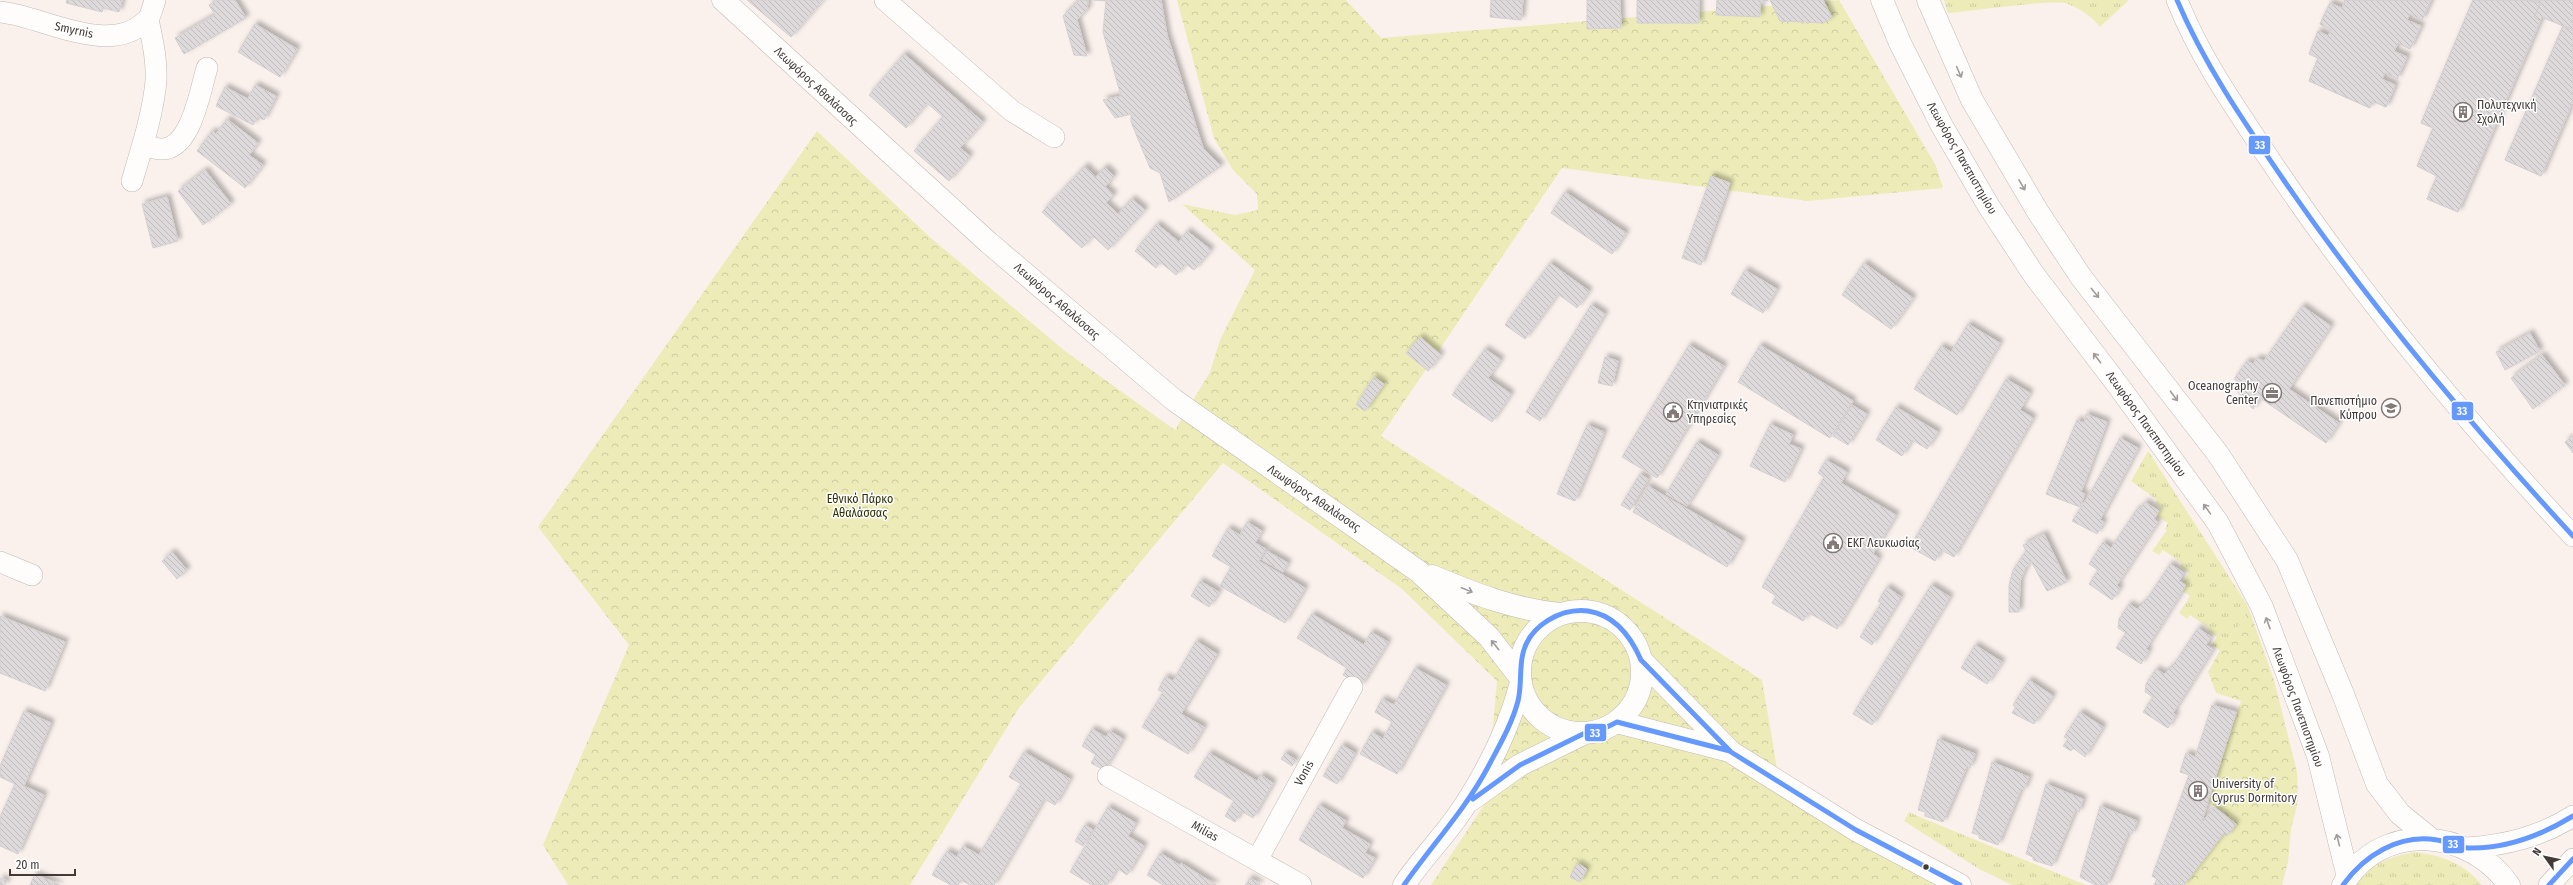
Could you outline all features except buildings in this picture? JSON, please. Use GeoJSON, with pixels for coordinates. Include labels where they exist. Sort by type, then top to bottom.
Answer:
{"type":"FeatureCollection","features":[{"type":"Feature","properties":{"kind":"main road","name":"Λεωφόρος Αθαλάσσας"},"geometry":{"type":"LineString","coordinates":[[723,0],[983,237],[1174,400],[1418,571],[1484,632],[1520,681]]}},
{"type":"Feature","properties":{"kind":"main road","name":"Λεωφόρος Πανεπιστημίου"},"geometry":{"type":"LineString","coordinates":[[1882,0],[1907,57],[1942,126],[1988,205],[2034,275],[2120,388],[2218,523],[2262,607],[2318,756],[2346,881]]}},
{"type":"Feature","properties":{"kind":"main road"},"geometry":{"type":"LineString","coordinates":[[1928,0],[1972,100],[2038,212],[2081,277],[2218,454],[2287,560],[2343,694],[2377,784],[2400,814],[2431,839]]}},
{"type":"Feature","properties":{"kind":"main road","name":"Λεωφόρος Αθαλάσσας"},"geometry":{"type":"LineString","coordinates":[[1418,571],[1499,603],[1531,611],[1560,614]]}},
{"type":"Feature","properties":{"kind":"main road"},"geometry":{"type":"LineString","coordinates":[[1404,885],[1418,863],[1467,803],[1508,728],[1520,681],[1522,654],[1526,643],[1541,626],[1560,614],[1575,611],[1590,611],[1611,619],[1628,633],[1636,646],[1641,660],[1642,677],[1638,694],[1630,710],[1607,729],[1583,734],[1520,766],[1467,803]]}},
{"type":"Feature","properties":{"kind":"main road"},"geometry":{"type":"LineString","coordinates":[[1641,660],[1731,752],[1856,830],[1960,885]]}},
{"type":"Feature","properties":{"kind":"main road"},"geometry":{"type":"LineString","coordinates":[[1520,681],[1526,702],[1536,716],[1546,723],[1566,732],[1583,734]]}},
{"type":"Feature","properties":{"kind":"main road"},"geometry":{"type":"LineString","coordinates":[[1617,722],[1731,752]]}},
{"type":"Feature","properties":{"kind":"main road"},"geometry":{"type":"LineString","coordinates":[[2346,881],[2364,860],[2384,848],[2407,841],[2431,839],[2449,841],[2467,848],[2485,858],[2500,872],[2509,885]]}},
{"type":"Feature","properties":{"kind":"street"},"geometry":{"type":"LineString","coordinates":[[132,181],[143,144],[156,80],[155,55],[148,19],[155,0]]}},
{"type":"Feature","properties":{"kind":"street"},"geometry":{"type":"LineString","coordinates":[[885,0],[1012,111],[1054,137]]}},
{"type":"Feature","properties":{"kind":"street"},"geometry":{"type":"LineString","coordinates":[[2177,0],[2186,23],[2221,87],[2286,185],[2342,261],[2441,388],[2517,476],[2573,536]]}},
{"type":"Feature","properties":{"kind":"street","name":"Smyrnis"},"geometry":{"type":"LineString","coordinates":[[0,12],[89,36],[126,34],[148,19]]}},
{"type":"Feature","properties":{"kind":"street"},"geometry":{"type":"LineString","coordinates":[[143,144],[161,149],[172,146],[186,134],[207,68]]}},
{"type":"Feature","properties":{"kind":"street"},"geometry":{"type":"LineString","coordinates":[[0,562],[32,575]]}},
{"type":"Feature","properties":{"kind":"street","name":"Vonis"},"geometry":{"type":"LineString","coordinates":[[1257,860],[1352,687]]}},
{"type":"Feature","properties":{"kind":"street","name":"Milias"},"geometry":{"type":"LineString","coordinates":[[1108,776],[1301,885]]}},
{"type":"Feature","properties":{"kind":"street"},"geometry":{"type":"LineString","coordinates":[[2467,848],[2496,846],[2521,840],[2543,833],[2573,816]]}},
{"type":"Feature","properties":{"kind":"street"},"geometry":{"type":"LineString","coordinates":[[2549,885],[2573,859]]}},
{"type":"Feature","properties":{"kind":"green space","name":"Εθνικό Πάρκο Αθαλάσσας"},"geometry":{"type":"Polygon","coordinates":[[[1177,0],[1346,0],[1381,38],[1839,0],[1936,166],[1943,188],[1808,201],[1562,168],[1381,436],[1762,680],[1781,791],[1936,885],[1431,885],[1486,802],[1497,681],[1402,589],[1223,463],[1019,708],[910,885],[568,885],[543,845],[629,645],[538,527],[817,131],[932,239],[1065,351],[1175,430],[1210,372],[1220,340],[1255,270],[1182,204],[1235,215],[1258,210],[1257,194],[1233,170],[1214,138],[1177,0]]]}},
{"type":"Feature","properties":{"kind":"green space"},"geometry":{"type":"Polygon","coordinates":[[[1944,0],[2129,0],[2100,27],[2084,12],[2065,3],[2056,2],[2027,4],[1948,13],[1944,0]]]}},
{"type":"Feature","properties":{"kind":"green space"},"geometry":{"type":"Polygon","coordinates":[[[2148,451],[2246,603],[2250,612],[2220,650],[2212,645],[2217,637],[2208,631],[2209,628],[2190,615],[2187,619],[2179,613],[2190,596],[2179,589],[2189,573],[2180,566],[2182,563],[2163,550],[2159,555],[2152,551],[2167,530],[2165,529],[2168,523],[2156,516],[2161,507],[2155,503],[2157,500],[2131,481],[2148,451]]]}},
{"type":"Feature","properties":{"kind":"green space"},"geometry":{"type":"Polygon","coordinates":[[[2250,612],[2274,680],[2297,772],[2298,801],[2291,829],[2288,862],[2282,885],[2172,885],[2227,815],[2207,802],[2241,701],[2216,693],[2208,672],[2220,650],[2250,612]]]}},
{"type":"Feature","properties":{"kind":"green space"},"geometry":{"type":"Polygon","coordinates":[[[1909,812],[2086,885],[2012,885],[1979,869],[1904,821],[1909,812]]]}},
{"type":"Feature","properties":{"kind":"green space"},"geometry":{"type":"Polygon","coordinates":[[[2414,852],[2433,855],[2451,861],[2468,871],[2482,885],[2352,885],[2366,872],[2380,863],[2414,852]]]}},
{"type":"Feature","properties":{"kind":"transit line","name":"33"},"geometry":{"type":"LineString","coordinates":[[2177,0],[2199,47],[2239,114],[2316,226],[2386,318],[2458,407],[2573,536]]}},
{"type":"Feature","properties":{"kind":"transit line","name":"33"},"geometry":{"type":"LineString","coordinates":[[1404,885],[1459,813],[1479,783],[1501,743],[1518,701],[1523,653],[1532,634],[1548,620],[1567,612],[1578,611],[1598,613],[1614,622],[1621,628],[1627,635],[1641,660],[1731,752],[1856,830],[1960,885]]}},
{"type":"Feature","properties":{"kind":"transit line","name":"33"},"geometry":{"type":"LineString","coordinates":[[1473,799],[1520,765],[1583,734],[1595,733],[1617,722],[1730,751]]}},
{"type":"Feature","properties":{"kind":"transit line","name":"33"},"geometry":{"type":"LineString","coordinates":[[2343,885],[2352,874],[2372,856],[2384,849],[2409,840],[2423,839],[2441,841],[2465,848],[2483,848],[2523,840],[2549,829],[2573,816]]}},
{"type":"Feature","properties":{"kind":"transit line","name":"33"},"geometry":{"type":"LineString","coordinates":[[2549,885],[2573,859]]}},
{"type":"Feature","properties":{"kind":"place","name":"Πολυτεχνική Σχολή"},"geometry":{"type":"Point","coordinates":[2463,112]}},
{"type":"Feature","properties":{"kind":"place","name":"Oceanography Center"},"geometry":{"type":"Point","coordinates":[2272,393]}},
{"type":"Feature","properties":{"kind":"place","name":"Πανεπιστήμιο Κύπρου"},"geometry":{"type":"Point","coordinates":[2391,408]}},
{"type":"Feature","properties":{"kind":"place","name":"Κτηνιατρικές Υπηρεσίες"},"geometry":{"type":"Point","coordinates":[1673,412]}},
{"type":"Feature","properties":{"kind":"place","name":"ΕΚΓ Λευκωσίας"},"geometry":{"type":"Point","coordinates":[1833,543]}},
{"type":"Feature","properties":{"kind":"place","name":"University of Cyprus Dormitory"},"geometry":{"type":"Point","coordinates":[2198,791]}}]}
